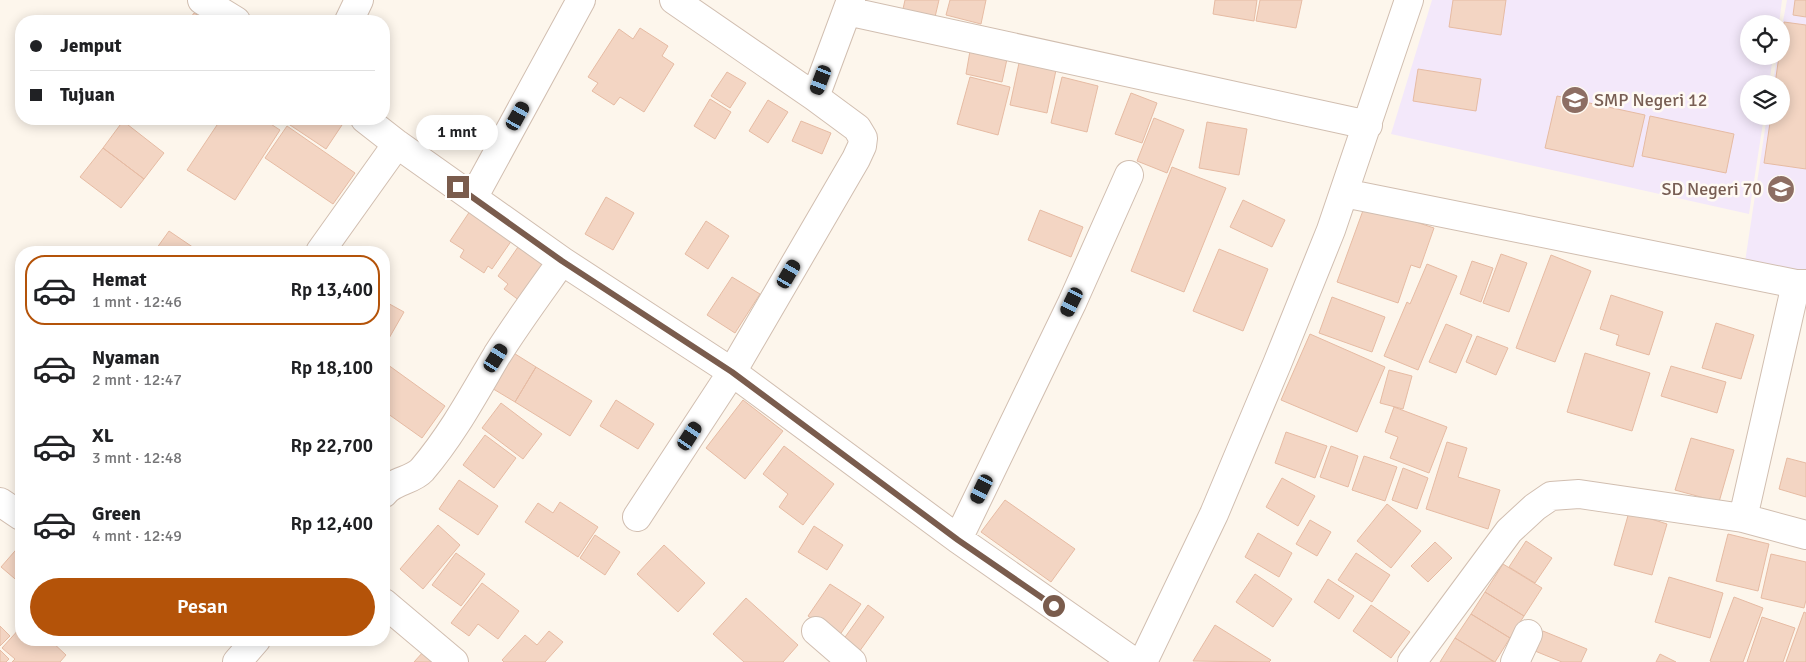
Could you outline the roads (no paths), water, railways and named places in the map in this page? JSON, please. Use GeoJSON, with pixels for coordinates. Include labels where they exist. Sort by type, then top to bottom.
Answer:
{"type":"FeatureCollection","features":[{"type":"Feature","properties":{"kind":"street"},"geometry":{"type":"LineString","coordinates":[[202,0],[226,15]]}},
{"type":"Feature","properties":{"kind":"street"},"geometry":{"type":"LineString","coordinates":[[352,15],[359,0]]}},
{"type":"Feature","properties":{"kind":"street"},"geometry":{"type":"LineString","coordinates":[[474,198],[581,0]]}},
{"type":"Feature","properties":{"kind":"street"},"geometry":{"type":"LineString","coordinates":[[637,518],[732,372],[856,159],[862,146],[863,138],[857,128],[815,97],[674,0]]}},
{"type":"Feature","properties":{"kind":"street"},"geometry":{"type":"LineString","coordinates":[[1143,662],[1214,514],[1331,230],[1409,0]]}},
{"type":"Feature","properties":{"kind":"street"},"geometry":{"type":"LineString","coordinates":[[815,97],[849,6],[1368,125]]}},
{"type":"Feature","properties":{"kind":"street"},"geometry":{"type":"LineString","coordinates":[[373,125],[562,261],[732,372],[958,540],[1134,662]]}},
{"type":"Feature","properties":{"kind":"street"},"geometry":{"type":"LineString","coordinates":[[324,246],[397,144]]}},
{"type":"Feature","properties":{"kind":"street"},"geometry":{"type":"LineString","coordinates":[[958,540],[1068,311],[1129,175]]}},
{"type":"Feature","properties":{"kind":"street"},"geometry":{"type":"LineString","coordinates":[[1344,192],[1801,284],[1743,518]]}},
{"type":"Feature","properties":{"kind":"street"},"geometry":{"type":"LineString","coordinates":[[390,489],[399,482],[416,476],[423,469],[447,436],[505,342],[562,261]]}},
{"type":"Feature","properties":{"kind":"street"},"geometry":{"type":"LineString","coordinates":[[1412,662],[1509,531],[1535,507],[1551,496],[1579,494],[1743,518],[1806,535]]}},
{"type":"Feature","properties":{"kind":"street"},"geometry":{"type":"LineString","coordinates":[[0,502],[15,512]]}},
{"type":"Feature","properties":{"kind":"street"},"geometry":{"type":"LineString","coordinates":[[390,608],[454,662]]}},
{"type":"Feature","properties":{"kind":"street"},"geometry":{"type":"LineString","coordinates":[[816,631],[852,662]]}},
{"type":"Feature","properties":{"kind":"street"},"geometry":{"type":"LineString","coordinates":[[1515,662],[1528,634]]}},
{"type":"Feature","properties":{"kind":"street"},"geometry":{"type":"LineString","coordinates":[[237,662],[251,646]]}},
{"type":"Feature","properties":{"kind":"place","name":"SMP Negeri 12"},"geometry":{"type":"Point","coordinates":[1575,100]}},
{"type":"Feature","properties":{"kind":"place","name":"SD Negeri 70"},"geometry":{"type":"Point","coordinates":[1781,189]}}]}
